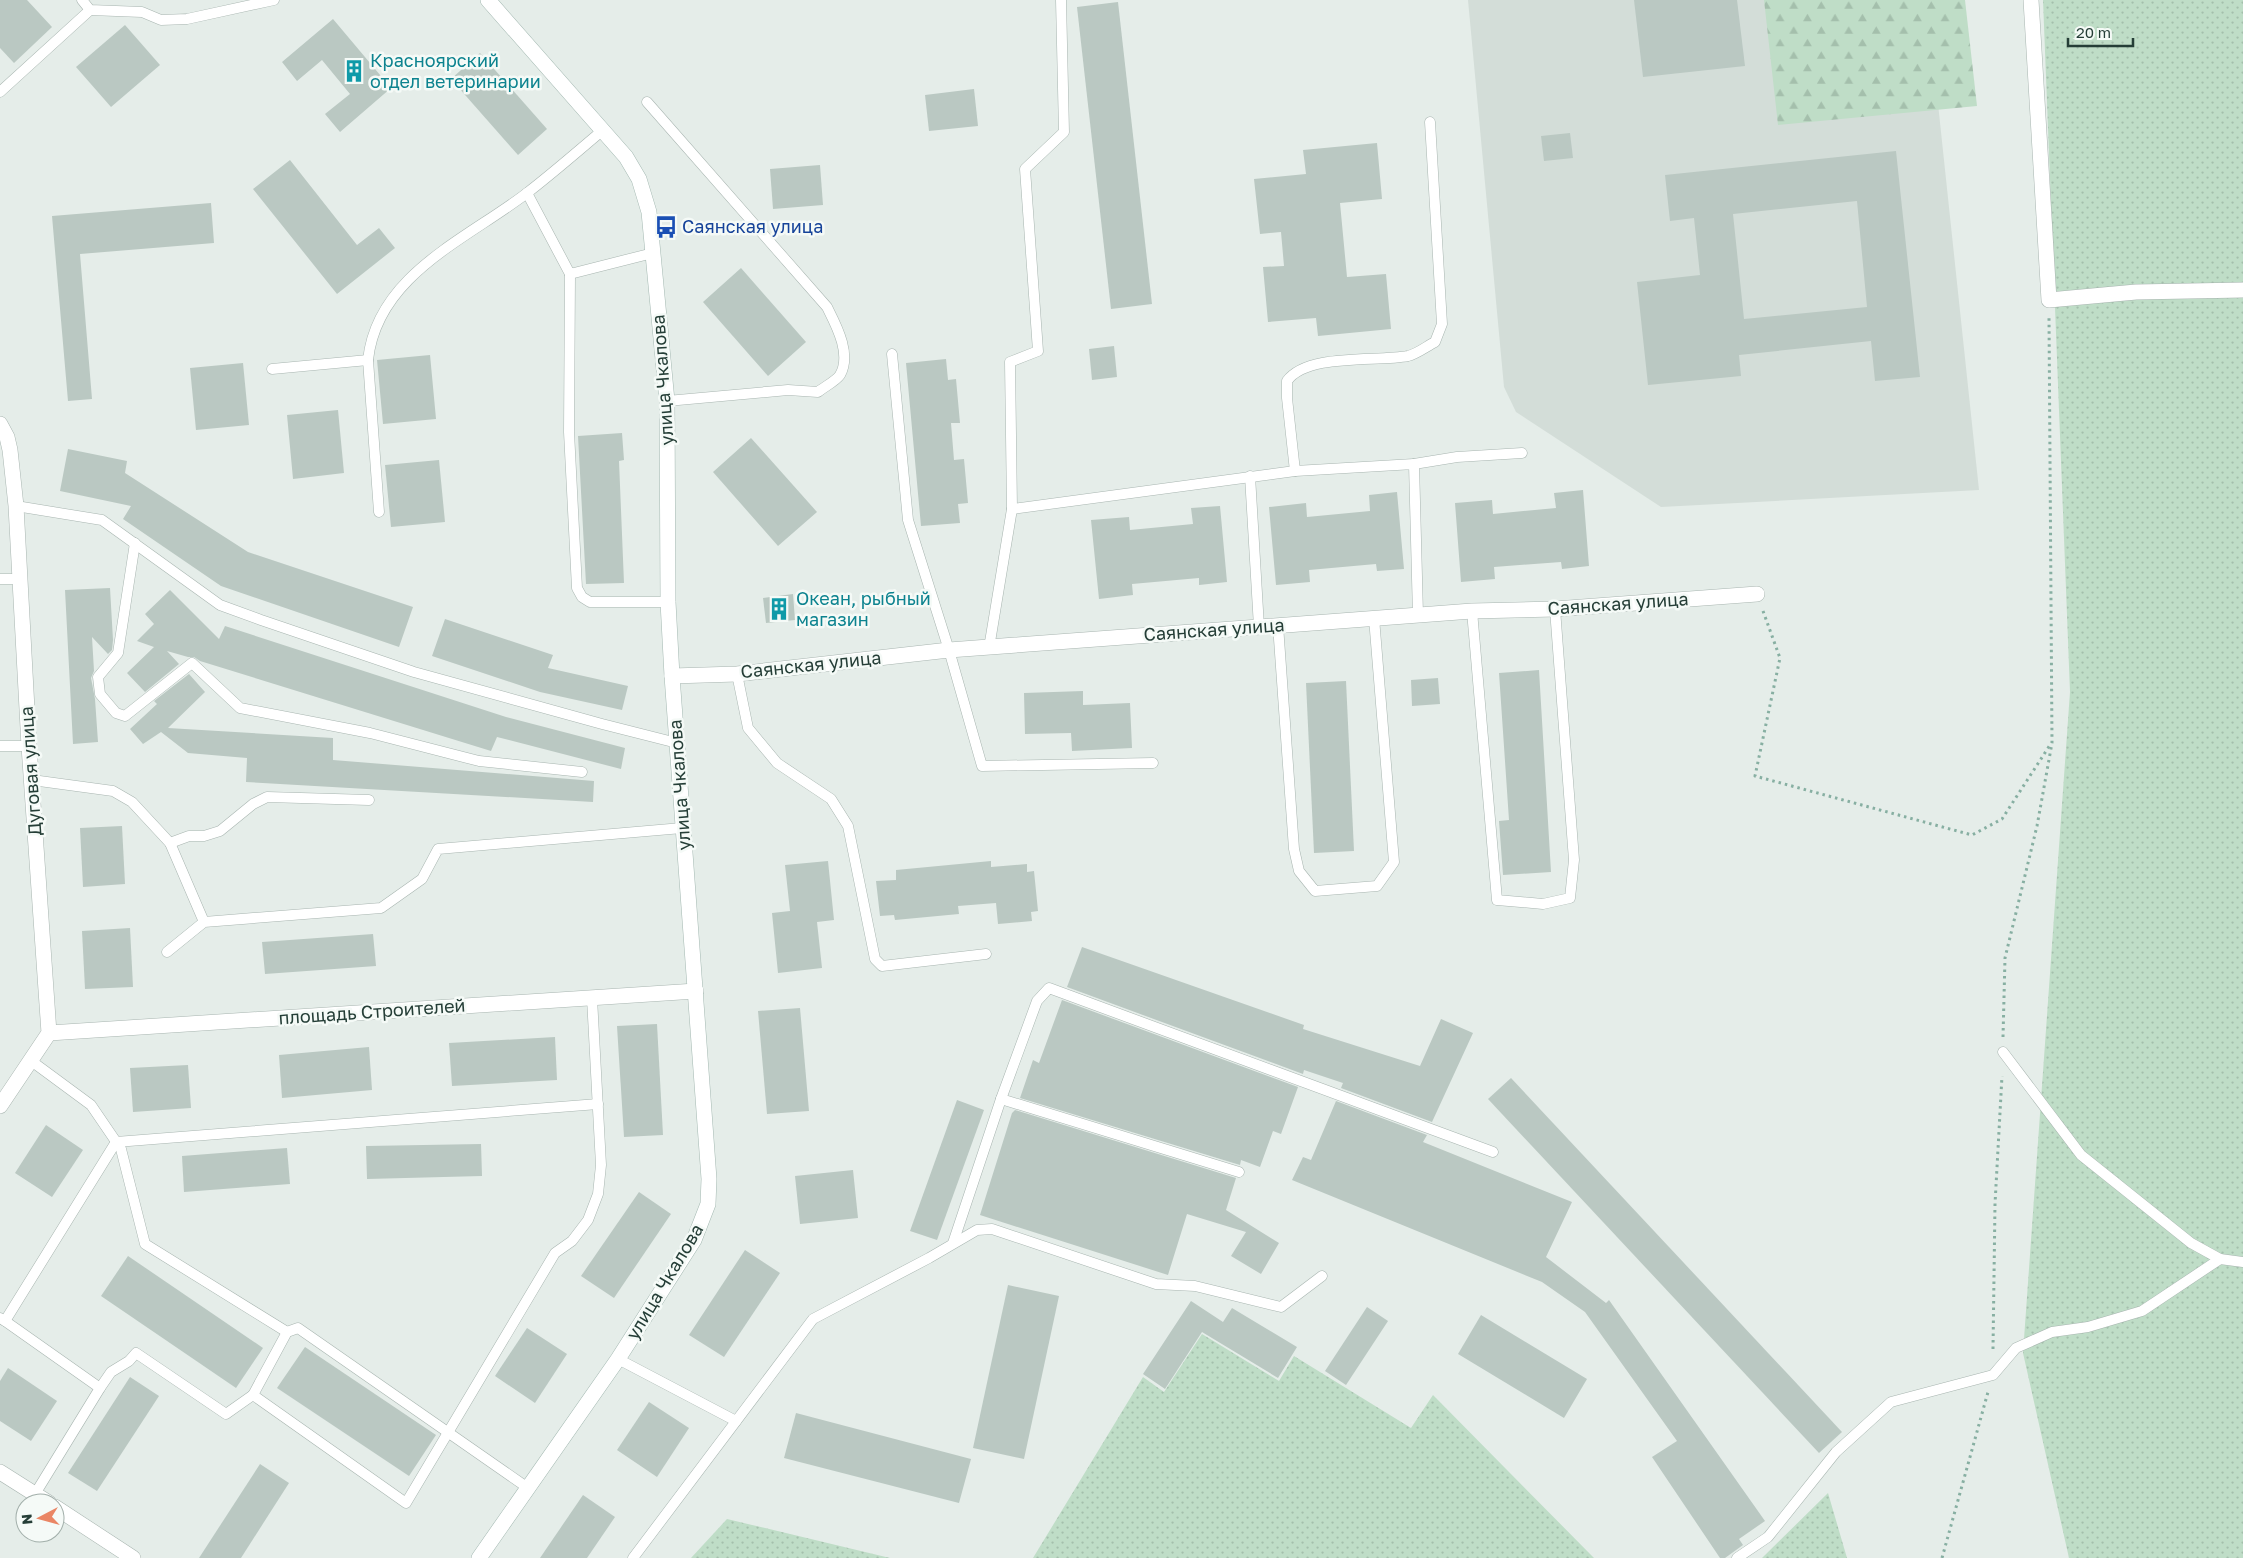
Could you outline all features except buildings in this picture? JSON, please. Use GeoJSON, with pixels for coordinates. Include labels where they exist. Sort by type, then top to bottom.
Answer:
{"type":"FeatureCollection","features":[{"type":"Feature","properties":{"kind":"street","name":"улица Чкалова"},"geometry":{"type":"LineString","coordinates":[[479,1558],[618,1359],[694,1240],[708,1204],[707,1140],[682,828],[668,602],[667,401],[649,212],[639,179],[626,157],[488,0]]}},
{"type":"Feature","properties":{"kind":"street"},"geometry":{"type":"LineString","coordinates":[[2031,0],[2049,300],[2136,292],[2243,290]]}},
{"type":"Feature","properties":{"kind":"street","name":"Дуговая улица"},"geometry":{"type":"LineString","coordinates":[[0,424],[7,437],[10,450],[16,506],[7,577],[29,746],[48,1033]]}},
{"type":"Feature","properties":{"kind":"street","name":"Саянская улица"},"geometry":{"type":"LineString","coordinates":[[672,676],[737,674],[949,650],[1472,611],[1555,609],[1757,594]]}},
{"type":"Feature","properties":{"kind":"street","name":"площадь Строителей"},"geometry":{"type":"LineString","coordinates":[[48,1033],[696,991]]}},
{"type":"Feature","properties":{"kind":"street"},"geometry":{"type":"LineString","coordinates":[[0,1106],[48,1033]]}},
{"type":"Feature","properties":{"kind":"street"},"geometry":{"type":"LineString","coordinates":[[0,1472],[33,1493]]}},
{"type":"Feature","properties":{"kind":"street"},"geometry":{"type":"LineString","coordinates":[[65,1514],[133,1558]]}},
{"type":"Feature","properties":{"kind":"lane"},"geometry":{"type":"LineString","coordinates":[[82,0],[90,10]]}},
{"type":"Feature","properties":{"kind":"lane"},"geometry":{"type":"LineString","coordinates":[[1,89],[90,10],[142,12],[161,20],[187,19],[274,0]]}},
{"type":"Feature","properties":{"kind":"lane"},"geometry":{"type":"LineString","coordinates":[[989,648],[1012,509],[1010,362],[1038,351],[1025,169],[1064,132],[1061,0]]}},
{"type":"Feature","properties":{"kind":"lane"},"geometry":{"type":"LineString","coordinates":[[647,102],[826,307],[838,328],[844,356],[840,375],[818,392],[788,390],[667,401]]}},
{"type":"Feature","properties":{"kind":"lane"},"geometry":{"type":"LineString","coordinates":[[1295,471],[1287,398],[1287,381],[1296,370],[1315,364],[1410,356],[1435,342],[1442,324],[1430,122]]}},
{"type":"Feature","properties":{"kind":"lane"},"geometry":{"type":"LineString","coordinates":[[379,512],[368,360],[370,343],[383,310],[412,274],[527,193],[604,130]]}},
{"type":"Feature","properties":{"kind":"lane"},"geometry":{"type":"LineString","coordinates":[[527,193],[570,274],[569,432],[577,588],[582,597],[590,602],[668,602]]}},
{"type":"Feature","properties":{"kind":"lane"},"geometry":{"type":"LineString","coordinates":[[570,274],[653,253]]}},
{"type":"Feature","properties":{"kind":"lane"},"geometry":{"type":"LineString","coordinates":[[892,354],[908,520],[949,650],[982,766],[1153,763]]}},
{"type":"Feature","properties":{"kind":"lane"},"geometry":{"type":"LineString","coordinates":[[272,369],[368,360]]}},
{"type":"Feature","properties":{"kind":"lane"},"geometry":{"type":"LineString","coordinates":[[1012,509],[1295,471],[1414,464],[1457,457],[1522,453]]}},
{"type":"Feature","properties":{"kind":"lane"},"geometry":{"type":"LineString","coordinates":[[1414,464],[1418,615]]}},
{"type":"Feature","properties":{"kind":"lane"},"geometry":{"type":"LineString","coordinates":[[1250,476],[1259,627]]}},
{"type":"Feature","properties":{"kind":"lane"},"geometry":{"type":"LineString","coordinates":[[16,506],[102,520],[220,605],[414,672],[677,743]]}},
{"type":"Feature","properties":{"kind":"lane"},"geometry":{"type":"LineString","coordinates":[[135,543],[118,653],[98,677],[100,694],[116,713],[124,716],[192,663],[240,708],[370,733],[479,760],[582,772]]}},
{"type":"Feature","properties":{"kind":"lane"},"geometry":{"type":"LineString","coordinates":[[1472,611],[1497,900],[1543,904],[1570,898],[1574,860],[1555,609]]}},
{"type":"Feature","properties":{"kind":"lane"},"geometry":{"type":"LineString","coordinates":[[1278,626],[1294,850],[1299,871],[1315,891],[1377,886],[1394,862],[1374,618]]}},
{"type":"Feature","properties":{"kind":"lane"},"geometry":{"type":"LineString","coordinates":[[737,674],[748,728],[777,763],[831,799],[848,826],[875,959],[882,966],[986,954]]}},
{"type":"Feature","properties":{"kind":"lane"},"geometry":{"type":"LineString","coordinates":[[0,754],[5,746],[29,746]]}},
{"type":"Feature","properties":{"kind":"lane"},"geometry":{"type":"LineString","coordinates":[[32,780],[113,791],[132,802],[170,843],[204,922]]}},
{"type":"Feature","properties":{"kind":"lane"},"geometry":{"type":"LineString","coordinates":[[170,843],[189,836],[204,836],[220,831],[253,804],[267,797],[369,800]]}},
{"type":"Feature","properties":{"kind":"lane"},"geometry":{"type":"LineString","coordinates":[[167,952],[204,922],[381,908],[422,878],[438,848],[682,828]]}},
{"type":"Feature","properties":{"kind":"lane"},"geometry":{"type":"LineString","coordinates":[[953,1243],[1037,1001],[1049,988],[1243,1062],[1305,1081],[1494,1152]]}},
{"type":"Feature","properties":{"kind":"lane"},"geometry":{"type":"LineString","coordinates":[[253,1395],[406,1503],[555,1253],[572,1240],[588,1220],[598,1194],[602,1165],[592,998]]}},
{"type":"Feature","properties":{"kind":"lane"},"geometry":{"type":"LineString","coordinates":[[2003,1052],[2081,1155],[2191,1242],[2220,1259],[2243,1262]]}},
{"type":"Feature","properties":{"kind":"lane"},"geometry":{"type":"LineString","coordinates":[[30,1060],[91,1105],[121,1149],[145,1244],[287,1332]]}},
{"type":"Feature","properties":{"kind":"lane"},"geometry":{"type":"LineString","coordinates":[[1002,1098],[1238,1172]]}},
{"type":"Feature","properties":{"kind":"lane"},"geometry":{"type":"LineString","coordinates":[[116,1142],[598,1104]]}},
{"type":"Feature","properties":{"kind":"lane"},"geometry":{"type":"LineString","coordinates":[[100,1388],[3,1319],[116,1142]]}},
{"type":"Feature","properties":{"kind":"lane"},"geometry":{"type":"LineString","coordinates":[[633,1558],[813,1319],[929,1258],[977,1230],[992,1229],[1156,1284],[1195,1286],[1281,1306],[1322,1276]]}},
{"type":"Feature","properties":{"kind":"lane"},"geometry":{"type":"LineString","coordinates":[[1737,1558],[1768,1537],[1836,1452],[1891,1402],[1993,1375],[2016,1348],[2052,1332],[2088,1327],[2142,1311],[2220,1259]]}},
{"type":"Feature","properties":{"kind":"lane"},"geometry":{"type":"LineString","coordinates":[[36,1493],[110,1372],[129,1361],[136,1353],[226,1414],[253,1395],[287,1332],[298,1328],[528,1488]]}},
{"type":"Feature","properties":{"kind":"lane"},"geometry":{"type":"LineString","coordinates":[[618,1359],[736,1421]]}},
{"type":"Feature","properties":{"kind":"path"},"geometry":{"type":"LineString","coordinates":[[1942,1558],[1993,1375],[1994,1204],[2003,1052],[2005,958],[2037,826],[2052,742],[2049,300]]}},
{"type":"Feature","properties":{"kind":"path"},"geometry":{"type":"LineString","coordinates":[[1757,594],[1780,658],[1755,776],[1972,835],[2002,819],[2052,742]]}},
{"type":"Feature","properties":{"kind":"shaded area"},"geometry":{"type":"Polygon","coordinates":[[[1468,0],[1927,0],[1979,490],[1661,507],[1516,412],[1504,387],[1468,0]]]}},
{"type":"Feature","properties":{"kind":"green space"},"geometry":{"type":"Polygon","coordinates":[[[1764,0],[1965,0],[1977,106],[1778,125],[1764,0]]]}},
{"type":"Feature","properties":{"kind":"green space"},"geometry":{"type":"Polygon","coordinates":[[[2043,0],[2243,0],[2243,1558],[2069,1558],[2023,1353],[2070,692],[2043,0]]]}},
{"type":"Feature","properties":{"kind":"green space"},"geometry":{"type":"Polygon","coordinates":[[[1202,1334],[1279,1381],[1294,1356],[1411,1428],[1433,1395],[1594,1558],[1033,1558],[1143,1377],[1164,1392],[1202,1334]]]}},
{"type":"Feature","properties":{"kind":"green space"},"geometry":{"type":"Polygon","coordinates":[[[1828,1493],[1847,1558],[1762,1558],[1828,1493]]]}},
{"type":"Feature","properties":{"kind":"green space"},"geometry":{"type":"Polygon","coordinates":[[[727,1519],[890,1558],[691,1558],[727,1519]]]}},
{"type":"Feature","properties":{"kind":"place","name":"Красноярский отдел ветеринарии"},"geometry":{"type":"Point","coordinates":[354,71]}},
{"type":"Feature","properties":{"kind":"place","name":"Саянская улица"},"geometry":{"type":"Point","coordinates":[666,227]}},
{"type":"Feature","properties":{"kind":"place","name":"Океан, рыбный магазин"},"geometry":{"type":"Point","coordinates":[779,609]}}]}
